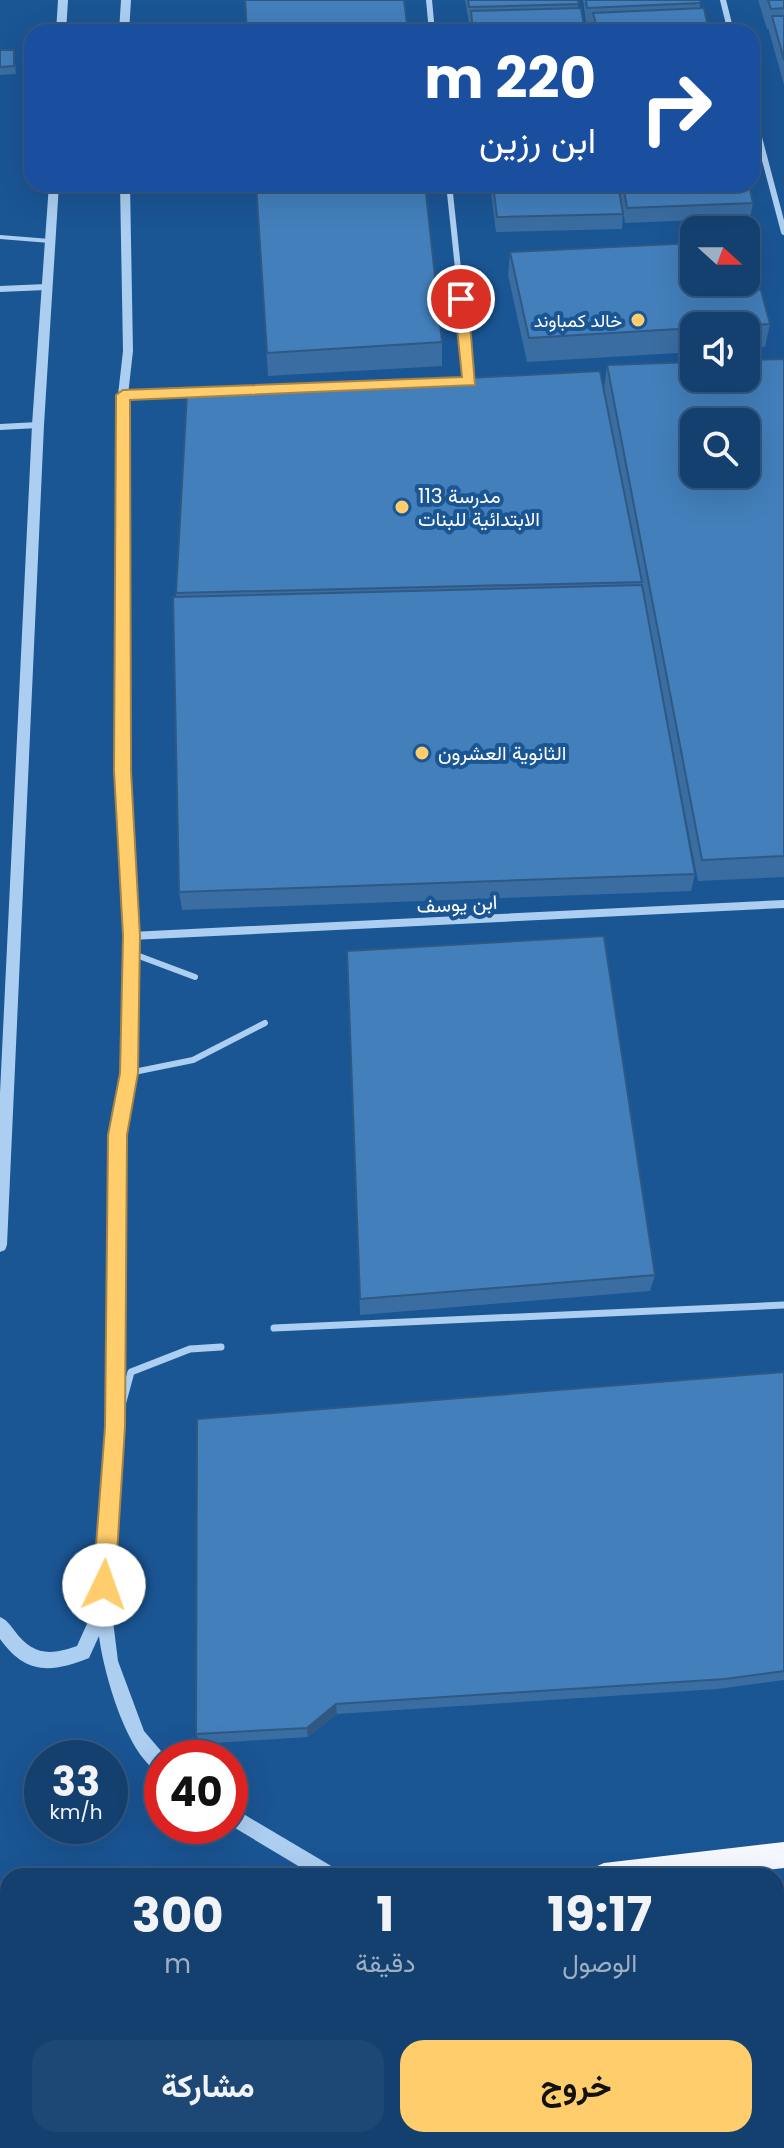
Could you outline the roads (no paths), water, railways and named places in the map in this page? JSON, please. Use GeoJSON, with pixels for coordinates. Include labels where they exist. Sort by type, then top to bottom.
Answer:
{"type":"FeatureCollection","features":[{"type":"Feature","properties":{"kind":"main road"},"geometry":{"type":"LineString","coordinates":[[673,1868],[784,1855]]}},
{"type":"Feature","properties":{"kind":"street"},"geometry":{"type":"LineString","coordinates":[[62,24],[63,0]]}},
{"type":"Feature","properties":{"kind":"street"},"geometry":{"type":"LineString","coordinates":[[124,24],[126,0]]}},
{"type":"Feature","properties":{"kind":"street"},"geometry":{"type":"LineString","coordinates":[[429,0],[431,24]]}},
{"type":"Feature","properties":{"kind":"street"},"geometry":{"type":"LineString","coordinates":[[723,0],[729,24]]}},
{"type":"Feature","properties":{"kind":"street"},"geometry":{"type":"LineString","coordinates":[[760,141],[784,231]]}},
{"type":"Feature","properties":{"kind":"street"},"geometry":{"type":"LineString","coordinates":[[0,1245],[38,425],[53,192]]}},
{"type":"Feature","properties":{"kind":"street"},"geometry":{"type":"LineString","coordinates":[[125,192],[128,351],[123,395],[123,771],[131,953],[129,1073],[117,1135],[115,1427],[103,1605],[110,1661],[137,1736],[144,1744]]}},
{"type":"Feature","properties":{"kind":"street"},"geometry":{"type":"LineString","coordinates":[[450,192],[470,381]]}},
{"type":"Feature","properties":{"kind":"street"},"geometry":{"type":"LineString","coordinates":[[0,289],[46,287]]}},
{"type":"Feature","properties":{"kind":"street"},"geometry":{"type":"LineString","coordinates":[[454,382],[485,381]]}},
{"type":"Feature","properties":{"kind":"street"},"geometry":{"type":"LineString","coordinates":[[123,395],[233,391]]}},
{"type":"Feature","properties":{"kind":"street"},"geometry":{"type":"LineString","coordinates":[[0,427],[38,425]]}},
{"type":"Feature","properties":{"kind":"street","name":"ابن يوسف"},"geometry":{"type":"LineString","coordinates":[[131,936],[784,904]]}},
{"type":"Feature","properties":{"kind":"street"},"geometry":{"type":"LineString","coordinates":[[0,1625],[24,1654],[55,1664],[83,1652],[103,1605]]}},
{"type":"Feature","properties":{"kind":"street"},"geometry":{"type":"LineString","coordinates":[[248,1826],[319,1868]]}},
{"type":"Feature","properties":{"kind":"lane"},"geometry":{"type":"LineString","coordinates":[[0,237],[50,241]]}},
{"type":"Feature","properties":{"kind":"lane"},"geometry":{"type":"LineString","coordinates":[[131,953],[195,977]]}},
{"type":"Feature","properties":{"kind":"lane"},"geometry":{"type":"LineString","coordinates":[[129,1073],[193,1060],[265,1023]]}},
{"type":"Feature","properties":{"kind":"lane"},"geometry":{"type":"LineString","coordinates":[[274,1328],[784,1305]]}},
{"type":"Feature","properties":{"kind":"lane"},"geometry":{"type":"LineString","coordinates":[[115,1427],[131,1372],[190,1349],[221,1347]]}},
{"type":"Feature","properties":{"kind":"place","name":"خالد كمباوند"},"geometry":{"type":"Point","coordinates":[638,320]}},
{"type":"Feature","properties":{"kind":"place","name":"مدرسة 113 الابتدائية للبنات"},"geometry":{"type":"Point","coordinates":[402,507]}},
{"type":"Feature","properties":{"kind":"place","name":"الثانوية العشرون"},"geometry":{"type":"Point","coordinates":[422,753]}}]}
